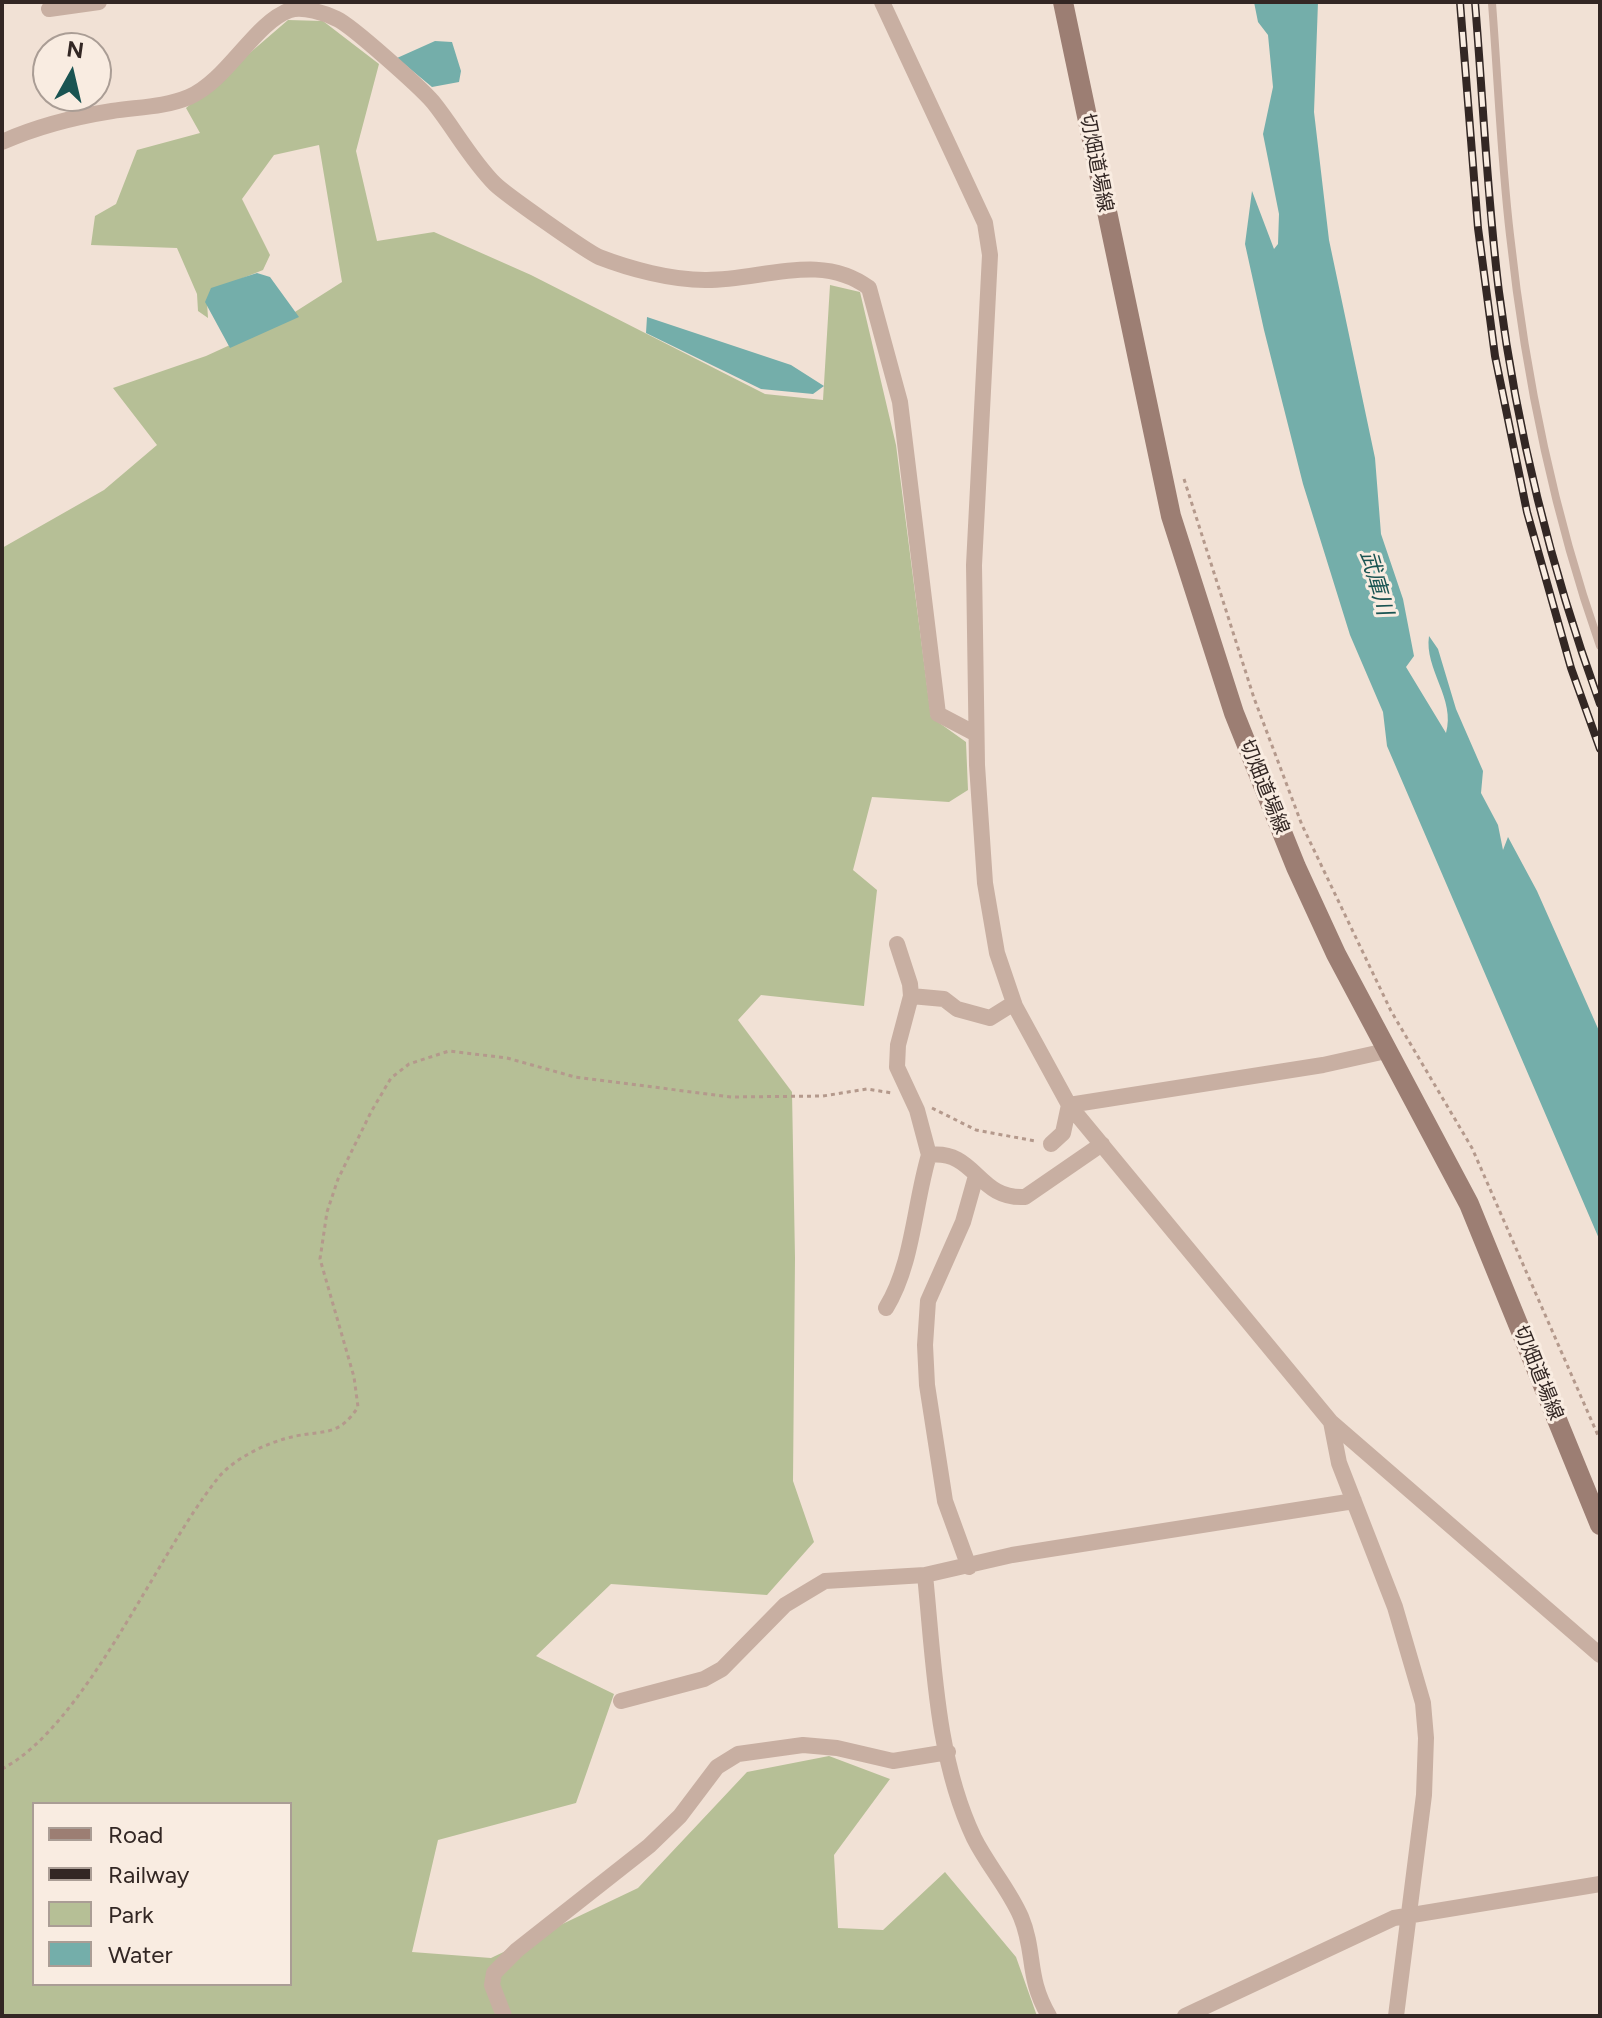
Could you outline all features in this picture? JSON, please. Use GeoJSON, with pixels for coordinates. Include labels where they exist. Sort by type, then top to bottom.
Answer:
{"type":"FeatureCollection","features":[{"type":"Feature","properties":{"kind":"main road","name":"切畑道場線"},"geometry":{"type":"LineString","coordinates":[[1063,2],[1171,516],[1234,713],[1296,867],[1386,1051],[1469,1204],[1600,1525]]}},
{"type":"Feature","properties":{"kind":"street"},"geometry":{"type":"LineString","coordinates":[[49,9],[99,2]]}},
{"type":"Feature","properties":{"kind":"street"},"geometry":{"type":"LineString","coordinates":[[882,2],[985,223],[990,255],[974,565],[976,734],[985,883],[997,953],[1014,1003],[1069,1105],[1331,1422],[1600,1655]]}},
{"type":"Feature","properties":{"kind":"street"},"geometry":{"type":"LineString","coordinates":[[2,142],[29,130],[80,116],[163,106],[192,96],[217,78],[287,7],[314,11],[338,19],[431,99],[495,185],[596,256],[647,271],[705,280],[784,271],[829,270],[855,277],[869,288],[900,402],[938,714],[976,734]]}},
{"type":"Feature","properties":{"kind":"street"},"geometry":{"type":"LineString","coordinates":[[886,1308],[901,1285],[917,1194],[929,1155],[917,1110],[897,1067],[898,1045],[911,996],[897,944]]}},
{"type":"Feature","properties":{"kind":"street"},"geometry":{"type":"LineString","coordinates":[[911,996],[944,999],[957,1009],[990,1018],[1014,1003]]}},
{"type":"Feature","properties":{"kind":"street"},"geometry":{"type":"LineString","coordinates":[[1069,1105],[1323,1065],[1386,1051]]}},
{"type":"Feature","properties":{"kind":"street"},"geometry":{"type":"LineString","coordinates":[[1051,1144],[1063,1133],[1069,1105]]}},
{"type":"Feature","properties":{"kind":"street"},"geometry":{"type":"LineString","coordinates":[[929,1155],[953,1156],[967,1164],[994,1192],[1010,1198],[1025,1197],[1102,1144]]}},
{"type":"Feature","properties":{"kind":"street"},"geometry":{"type":"LineString","coordinates":[[969,1567],[945,1501],[927,1385],[925,1345],[928,1301],[963,1222],[976,1176]]}},
{"type":"Feature","properties":{"kind":"street"},"geometry":{"type":"LineString","coordinates":[[1331,1422],[1339,1463],[1395,1607],[1423,1703],[1426,1738],[1424,1795],[1396,2016]]}},
{"type":"Feature","properties":{"kind":"street"},"geometry":{"type":"LineString","coordinates":[[621,1701],[704,1679],[722,1669],[785,1605],[825,1581],[925,1575],[1012,1555],[1354,1501]]}},
{"type":"Feature","properties":{"kind":"street"},"geometry":{"type":"LineString","coordinates":[[925,1575],[939,1720],[959,1796],[974,1838],[1021,1918],[1031,1976],[1049,2016]]}},
{"type":"Feature","properties":{"kind":"street"},"geometry":{"type":"LineString","coordinates":[[504,2016],[492,1985],[494,1973],[517,1950],[649,1846],[680,1816],[717,1767],[738,1754],[803,1745],[837,1748],[893,1761],[948,1752]]}},
{"type":"Feature","properties":{"kind":"street"},"geometry":{"type":"LineString","coordinates":[[1185,2016],[1359,1933],[1409,1914],[1600,1884]]}},
{"type":"Feature","properties":{"kind":"lane"},"geometry":{"type":"LineString","coordinates":[[1492,3],[1510,235],[1529,368],[1574,572],[1600,646]]}},
{"type":"Feature","properties":{"kind":"path"},"geometry":{"type":"LineString","coordinates":[[1182,471],[1254,698],[1302,825],[1391,1011],[1472,1148],[1600,1440]]}},
{"type":"Feature","properties":{"kind":"path"},"geometry":{"type":"LineString","coordinates":[[2,1769],[33,1750],[64,1714],[175,1536],[232,1462],[294,1436],[327,1434],[349,1421],[358,1407],[354,1377],[320,1259],[327,1212],[338,1179],[391,1078],[409,1064],[449,1051],[507,1058],[575,1077],[731,1097],[823,1096],[867,1089],[904,1095]]}},
{"type":"Feature","properties":{"kind":"path"},"geometry":{"type":"LineString","coordinates":[[919,1102],[976,1130],[1051,1144]]}},
{"type":"Feature","properties":{"kind":"green space"},"geometry":{"type":"Polygon","coordinates":[[[288,20],[323,21],[379,64],[356,151],[377,241],[434,232],[531,275],[765,394],[823,400],[830,285],[860,292],[896,445],[931,717],[966,742],[968,790],[949,802],[872,797],[853,870],[877,890],[864,1006],[761,995],[738,1020],[792,1092],[795,1258],[793,1481],[814,1542],[767,1595],[611,1584],[536,1656],[614,1694],[576,1803],[438,1840],[412,1952],[491,1958],[638,1888],[747,1772],[829,1756],[890,1779],[834,1855],[838,1928],[883,1930],[945,1872],[1016,1957],[1037,2016],[2,2016],[2,548],[104,490],[157,445],[113,388],[206,356],[276,324],[342,282],[319,145],[274,155],[242,199],[270,255],[263,270],[213,290],[207,302],[208,318],[198,311],[197,294],[177,248],[91,245],[95,216],[116,204],[137,150],[200,133],[186,108],[288,20]]]}},
{"type":"Feature","properties":{"kind":"water","name":"武庫川"},"geometry":{"type":"Polygon","coordinates":[[[1254,2],[1318,2],[1314,112],[1329,240],[1375,458],[1381,534],[1403,599],[1414,656],[1406,667],[1446,733],[1447,708],[1431,660],[1429,636],[1438,649],[1456,709],[1483,771],[1481,793],[1498,825],[1503,850],[1508,837],[1537,891],[1600,1033],[1600,1241],[1387,746],[1383,712],[1350,635],[1303,484],[1245,244],[1252,191],[1274,249],[1278,244],[1279,214],[1263,134],[1273,87],[1268,35],[1258,22],[1254,2]]]}},
{"type":"Feature","properties":{"kind":"water"},"geometry":{"type":"Polygon","coordinates":[[[435,41],[452,42],[461,71],[459,82],[432,87],[397,58],[435,41]]]}},
{"type":"Feature","properties":{"kind":"water"},"geometry":{"type":"Polygon","coordinates":[[[257,273],[270,277],[299,317],[230,348],[205,302],[211,288],[257,273]]]}},
{"type":"Feature","properties":{"kind":"water"},"geometry":{"type":"Polygon","coordinates":[[[647,317],[791,365],[824,386],[813,394],[761,389],[646,333],[647,317]]]}},
{"type":"Feature","properties":{"kind":"railway"},"geometry":{"type":"LineString","coordinates":[[1460,2],[1478,228],[1495,356],[1527,512],[1571,668],[1600,749]]}},
{"type":"Feature","properties":{"kind":"railway"},"geometry":{"type":"LineString","coordinates":[[1475,2],[1495,256],[1516,396],[1538,501],[1566,603],[1600,704]]}}]}
